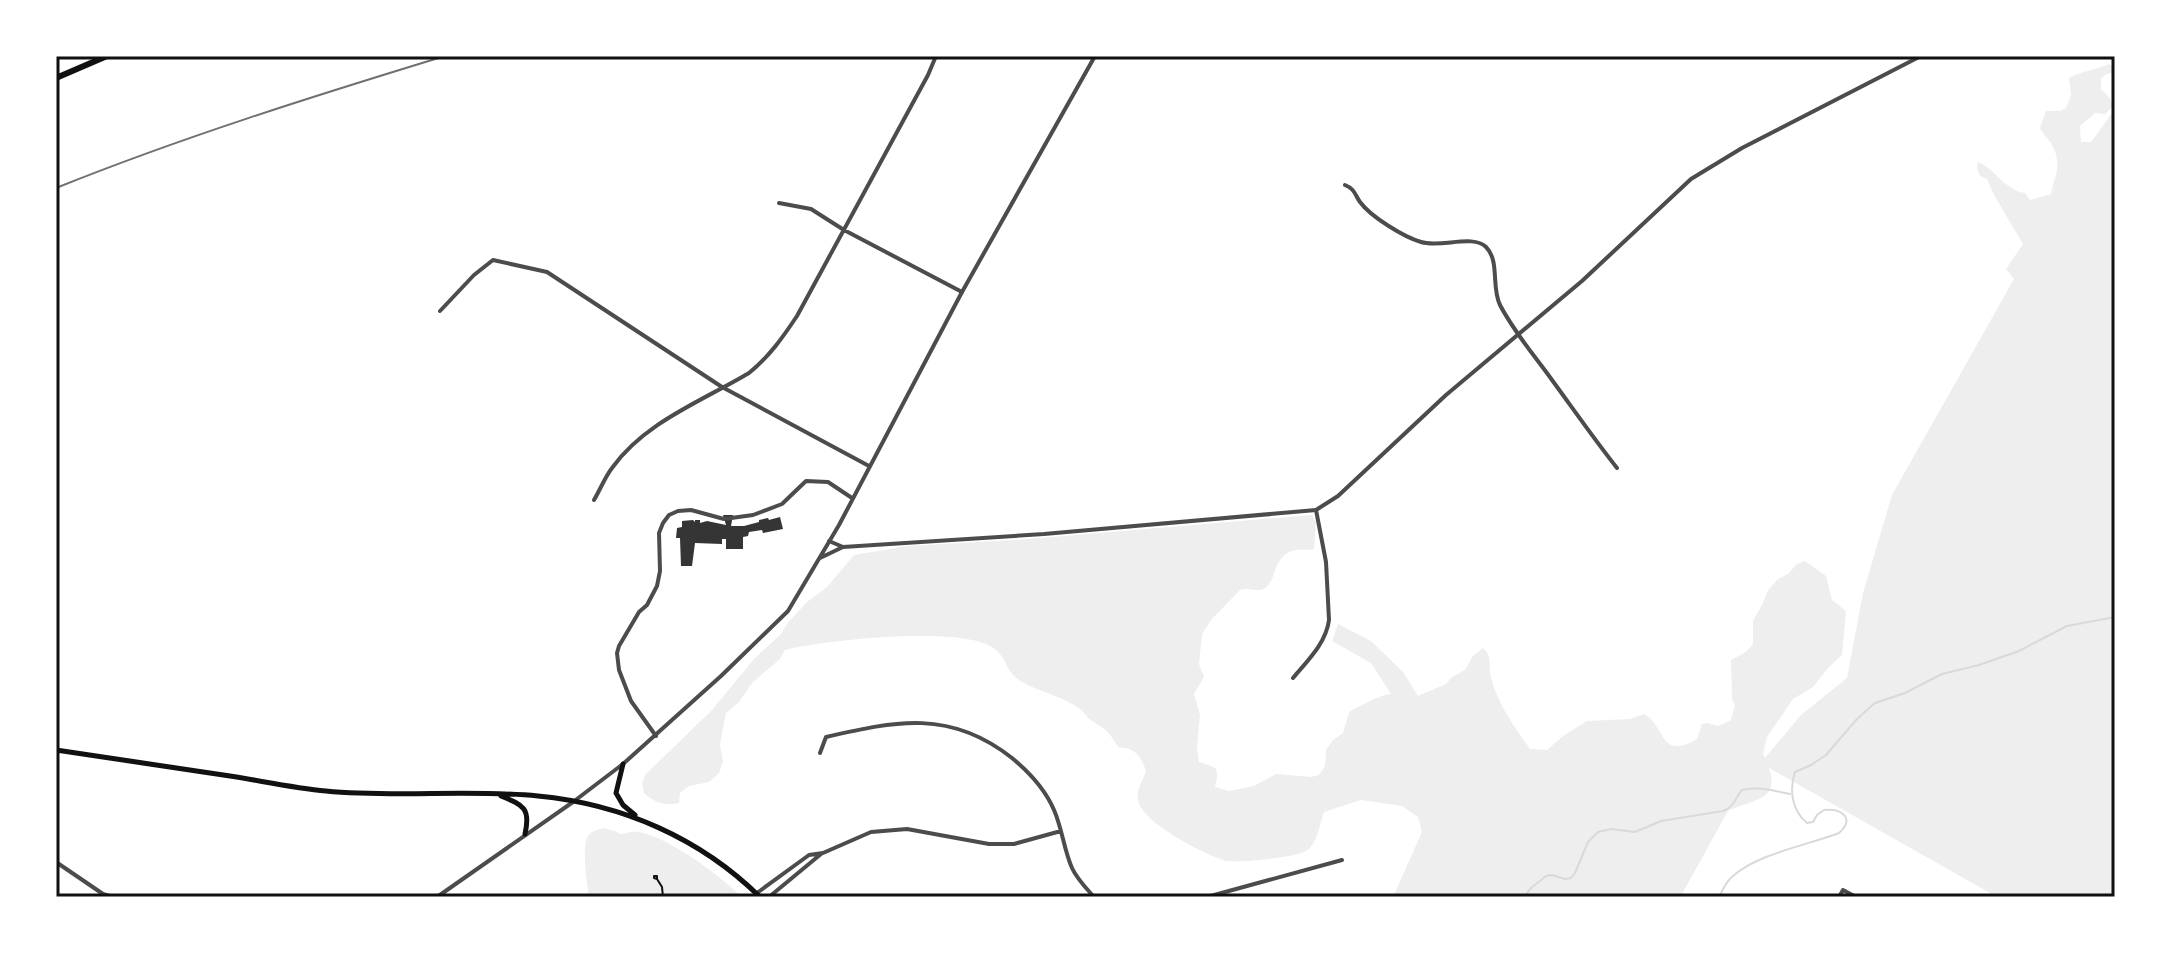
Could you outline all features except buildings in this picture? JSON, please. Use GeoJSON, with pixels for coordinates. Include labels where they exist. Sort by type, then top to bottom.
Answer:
{"type":"FeatureCollection","features":[{"type":"Feature","properties":{"kind":"highway"},"geometry":{"type":"LineString","coordinates":[[56,78],[107,56]]}},
{"type":"Feature","properties":{"kind":"main road"},"geometry":{"type":"LineString","coordinates":[[56,750],[324,791],[496,794],[539,796],[573,802],[639,818],[671,832],[705,853],[758,895]]}},
{"type":"Feature","properties":{"kind":"main road"},"geometry":{"type":"LineString","coordinates":[[623,764],[616,793],[623,805],[639,818]]}},
{"type":"Feature","properties":{"kind":"main road"},"geometry":{"type":"LineString","coordinates":[[496,794],[517,802],[525,809],[528,820],[525,834]]}},
{"type":"Feature","properties":{"kind":"street"},"geometry":{"type":"LineString","coordinates":[[594,500],[610,470],[642,436],[736,381],[760,364],[782,338],[844,230],[936,56]]}},
{"type":"Feature","properties":{"kind":"street"},"geometry":{"type":"LineString","coordinates":[[437,897],[623,764],[788,611],[1095,56]]}},
{"type":"Feature","properties":{"kind":"street"},"geometry":{"type":"LineString","coordinates":[[818,560],[843,547],[1044,534],[1316,510],[1338,496],[1446,395],[1582,281],[1691,179],[1742,148],[1921,56]]}},
{"type":"Feature","properties":{"kind":"street"},"geometry":{"type":"LineString","coordinates":[[1345,185],[1351,187],[1373,215],[1414,240],[1440,245],[1467,240],[1482,243],[1492,255],[1497,297],[1518,335],[1617,468]]}},
{"type":"Feature","properties":{"kind":"street"},"geometry":{"type":"LineString","coordinates":[[779,203],[811,209],[844,230],[962,292]]}},
{"type":"Feature","properties":{"kind":"street"},"geometry":{"type":"LineString","coordinates":[[440,311],[493,260],[547,272],[722,387],[869,466]]}},
{"type":"Feature","properties":{"kind":"street"},"geometry":{"type":"LineString","coordinates":[[656,736],[631,701],[619,670],[617,653],[657,586],[660,571],[659,533],[669,515],[691,510],[724,519],[753,515],[782,504],[806,481],[828,482],[852,498]]}},
{"type":"Feature","properties":{"kind":"street"},"geometry":{"type":"LineString","coordinates":[[1293,678],[1320,645],[1328,628],[1326,562],[1316,510]]}},
{"type":"Feature","properties":{"kind":"street"},"geometry":{"type":"LineString","coordinates":[[829,541],[843,547]]}},
{"type":"Feature","properties":{"kind":"street"},"geometry":{"type":"LineString","coordinates":[[820,753],[826,737],[880,724],[927,722],[961,729],[994,744],[1040,785],[1053,809],[1072,870],[1094,897]]}},
{"type":"Feature","properties":{"kind":"street"},"geometry":{"type":"LineString","coordinates":[[758,895],[809,855],[823,853],[871,832],[907,829],[989,844],[1014,844],[1061,831]]}},
{"type":"Feature","properties":{"kind":"street"},"geometry":{"type":"LineString","coordinates":[[769,897],[823,853]]}},
{"type":"Feature","properties":{"kind":"street"},"geometry":{"type":"LineString","coordinates":[[1207,897],[1342,860]]}},
{"type":"Feature","properties":{"kind":"street"},"geometry":{"type":"LineString","coordinates":[[56,862],[103,894],[113,897]]}},
{"type":"Feature","properties":{"kind":"street"},"geometry":{"type":"LineString","coordinates":[[1839,897],[1843,890],[1856,897]]}},
{"type":"Feature","properties":{"kind":"path"},"geometry":{"type":"LineString","coordinates":[[657,879],[663,897]]}},
{"type":"Feature","properties":{"kind":"shaded area"},"geometry":{"type":"Polygon","coordinates":[[[2109,64],[2115,72],[2101,79],[2101,89],[2113,106],[2105,114],[2095,113],[2080,126],[2081,142],[2091,142],[2115,109],[2115,897],[1997,897],[1769,768],[1772,779],[1767,793],[1728,811],[1683,897],[1393,897],[1422,832],[1418,817],[1402,806],[1361,800],[1324,812],[1315,839],[1306,851],[1268,859],[1227,861],[1176,837],[1142,809],[1138,793],[1146,771],[1140,757],[1133,751],[1119,748],[1105,730],[1074,705],[1017,679],[992,647],[951,637],[858,639],[785,650],[780,659],[752,683],[739,702],[726,713],[720,744],[723,762],[719,773],[709,782],[689,786],[680,793],[679,803],[660,803],[644,793],[642,783],[646,774],[712,710],[754,659],[781,634],[807,602],[827,587],[854,555],[907,546],[1312,515],[1316,522],[1314,549],[1292,551],[1284,556],[1265,588],[1240,590],[1202,634],[1199,664],[1204,677],[1194,694],[1200,715],[1197,747],[1199,762],[1217,771],[1215,787],[1229,791],[1254,786],[1276,774],[1319,775],[1325,766],[1326,750],[1343,733],[1349,712],[1391,694],[1371,663],[1332,641],[1338,624],[1371,641],[1403,672],[1418,696],[1446,684],[1465,670],[1473,656],[1483,648],[1489,658],[1491,677],[1498,696],[1530,749],[1547,750],[1587,721],[1630,719],[1644,714],[1669,744],[1685,745],[1697,739],[1702,724],[1718,726],[1731,720],[1735,705],[1732,700],[1731,660],[1753,644],[1753,621],[1768,590],[1797,564],[1805,561],[1826,576],[1832,600],[1846,611],[1842,655],[1813,687],[1793,699],[1767,737],[1765,758],[1801,715],[1847,678],[1863,593],[1892,495],[2014,279],[2006,269],[2023,244],[1987,179],[1980,176],[1978,162],[2011,188],[2025,193],[2030,200],[2051,194],[2057,163],[2055,150],[2040,128],[2046,111],[2066,108],[2071,95],[2069,78],[2109,64]]]}},
{"type":"Feature","properties":{"kind":"shaded area"},"geometry":{"type":"Polygon","coordinates":[[[603,828],[620,834],[639,832],[665,842],[721,878],[742,897],[589,897],[585,867],[587,838],[603,828]]]}},
{"type":"Feature","properties":{"kind":"waterway"},"geometry":{"type":"LineString","coordinates":[[1719,897],[1728,880],[1743,868],[1839,833],[1844,828],[1844,815],[1830,810],[1824,810],[1813,822],[1807,823],[1795,806],[1793,779],[1795,772],[1826,755],[1875,703],[1905,693],[1942,674],[2019,651],[2067,626],[2115,617]]}},
{"type":"Feature","properties":{"kind":"waterway"},"geometry":{"type":"LineString","coordinates":[[1524,897],[1546,876],[1571,878],[1588,842],[1598,832],[1611,829],[1635,832],[1661,821],[1723,811],[1732,805],[1742,790],[1760,789],[1790,794]]}},
{"type":"Feature","properties":{"kind":"railway"},"geometry":{"type":"LineString","coordinates":[[56,188],[200,134],[445,56]]}}]}
